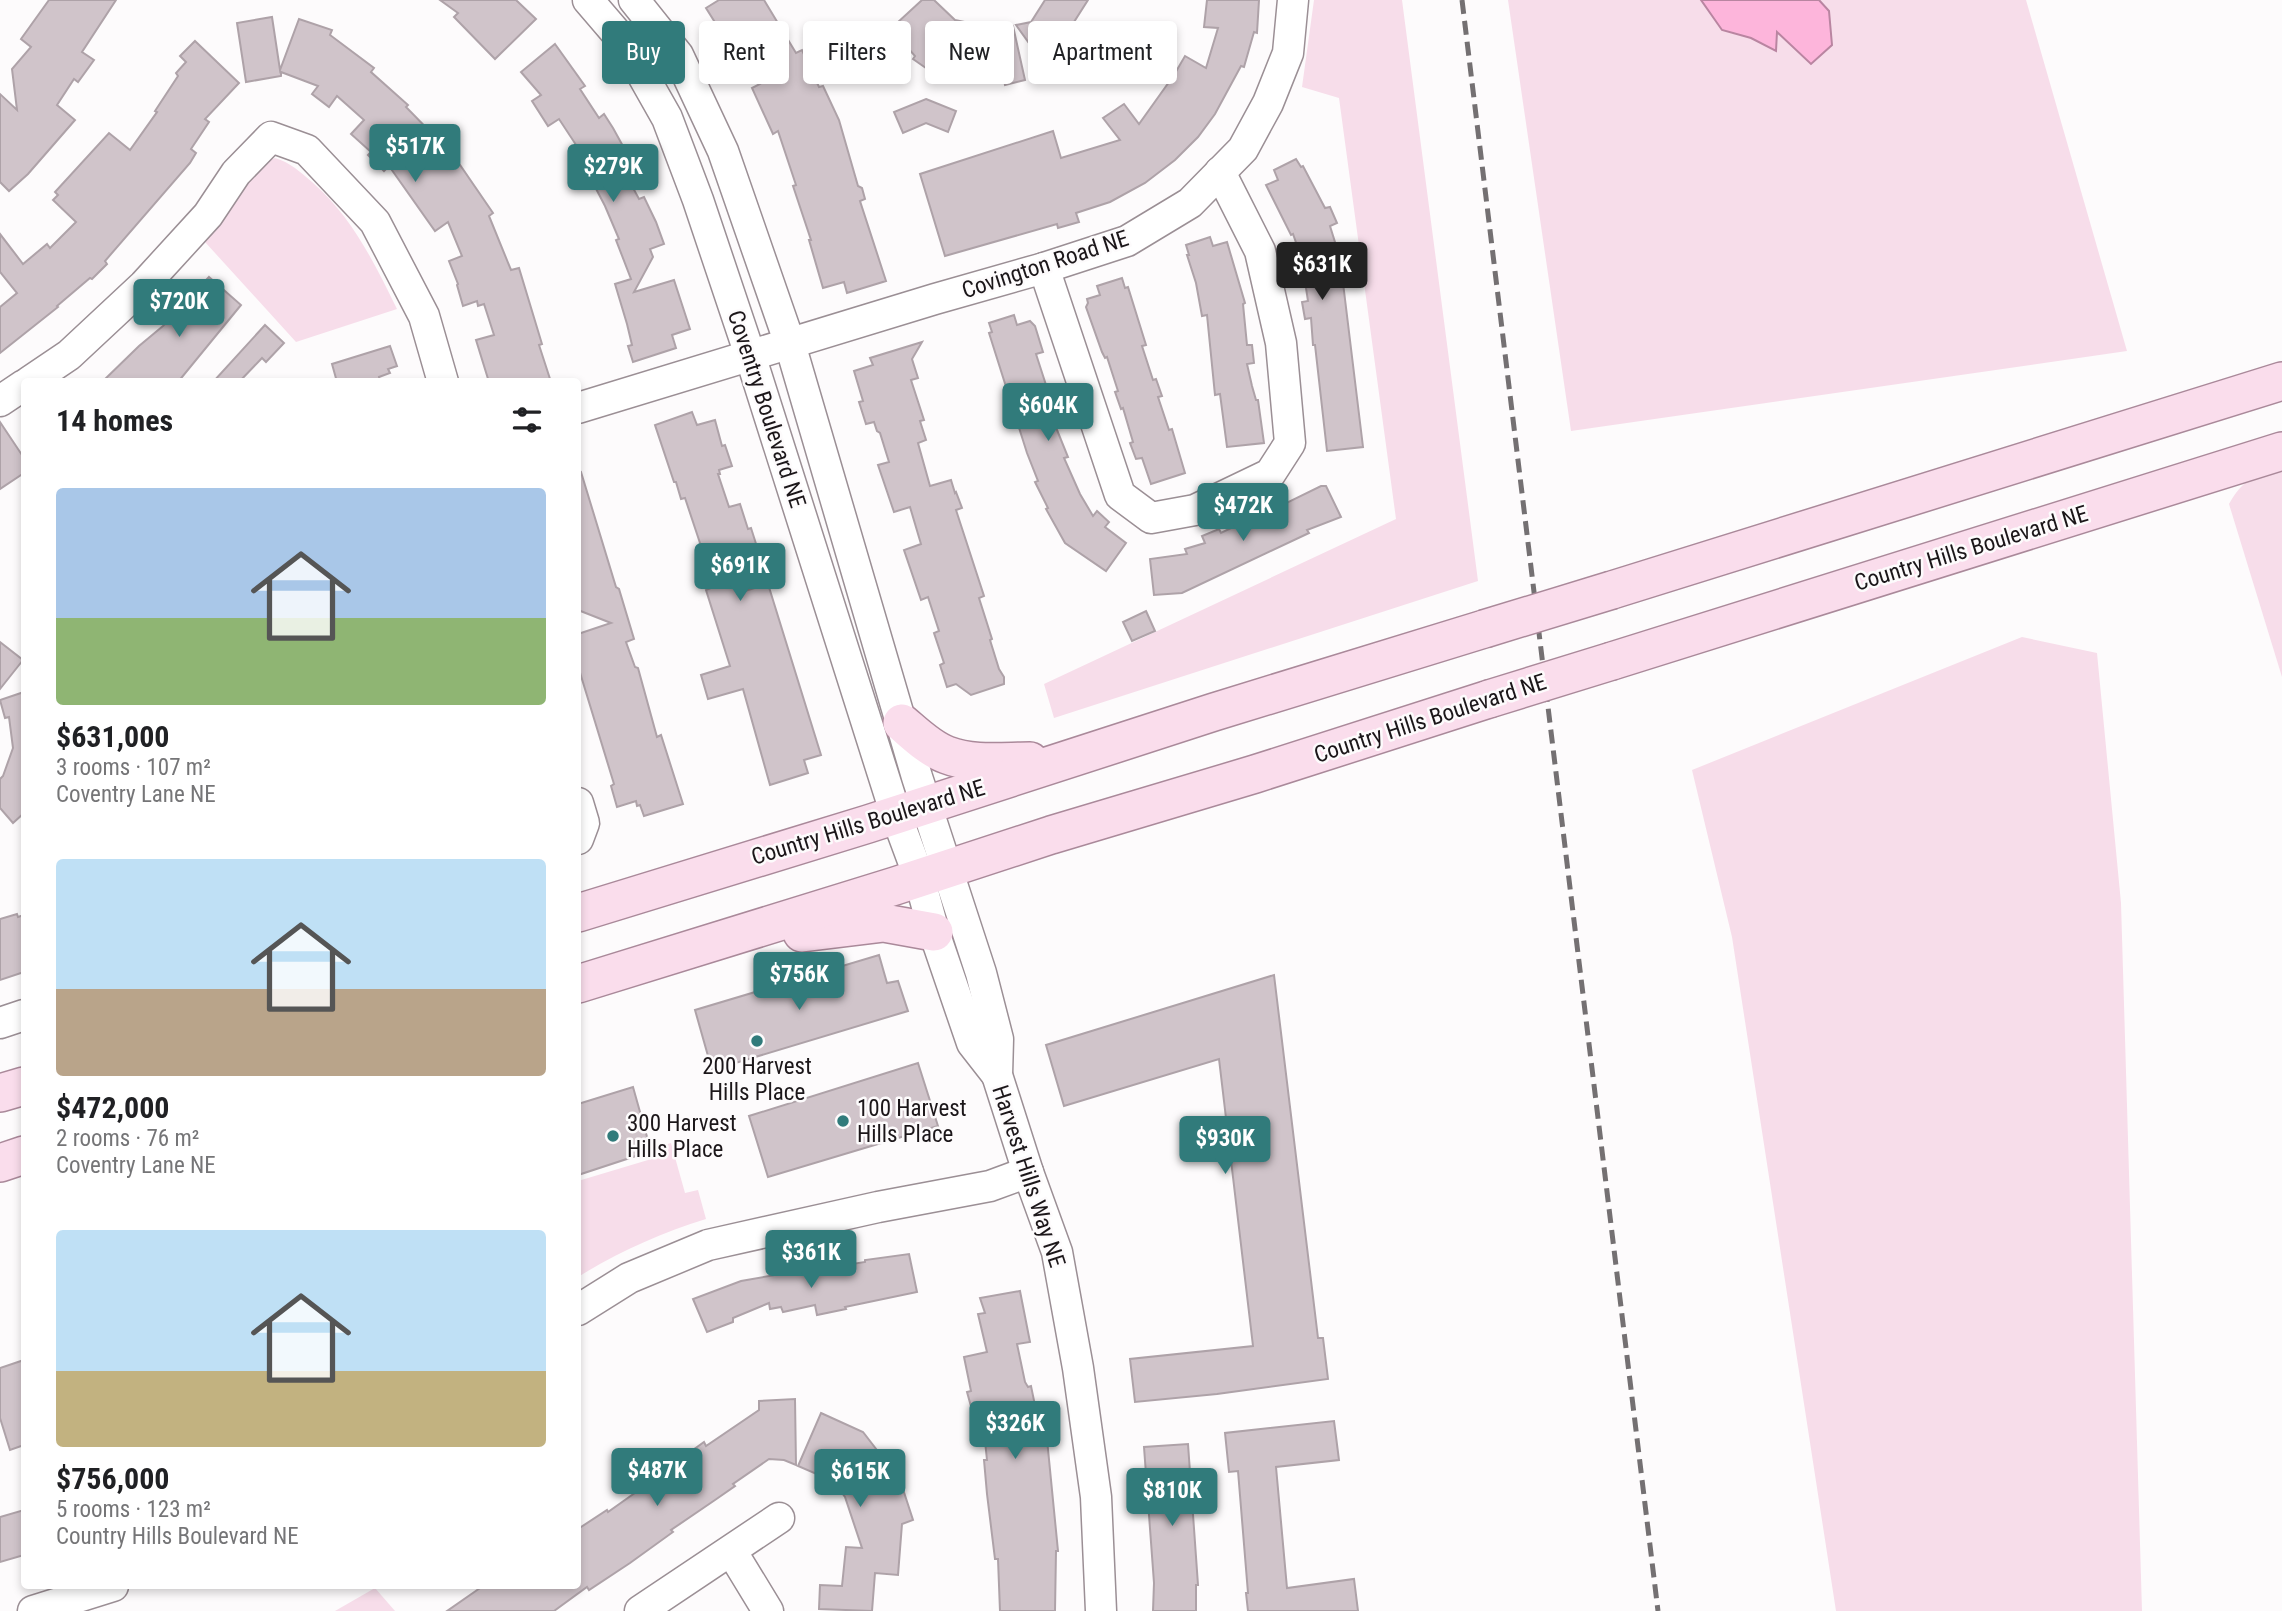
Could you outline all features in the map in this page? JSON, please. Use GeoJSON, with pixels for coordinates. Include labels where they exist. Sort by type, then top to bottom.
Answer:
{"type":"FeatureCollection","features":[{"type":"Feature","properties":{"kind":"main road","name":"Country Hills Boulevard NE"},"geometry":{"type":"LineString","coordinates":[[581,913],[1214,712],[2282,381]]}},
{"type":"Feature","properties":{"kind":"main road","name":"Country Hills Boulevard NE"},"geometry":{"type":"LineString","coordinates":[[581,983],[2282,451]]}},
{"type":"Feature","properties":{"kind":"main road"},"geometry":{"type":"LineString","coordinates":[[902,723],[934,749],[948,756],[976,761],[1066,761]]}},
{"type":"Feature","properties":{"kind":"main road"},"geometry":{"type":"LineString","coordinates":[[683,951],[830,928],[884,923],[934,932]]}},
{"type":"Feature","properties":{"kind":"main road"},"geometry":{"type":"LineString","coordinates":[[0,1093],[21,1087]]}},
{"type":"Feature","properties":{"kind":"main road"},"geometry":{"type":"LineString","coordinates":[[0,1163],[21,1156]]}},
{"type":"Feature","properties":{"kind":"street","name":"Coventry Boulevard NE"},"geometry":{"type":"LineString","coordinates":[[589,0],[624,42],[667,118],[933,872]]}},
{"type":"Feature","properties":{"kind":"street","name":"Coventry Boulevard NE"},"geometry":{"type":"LineString","coordinates":[[634,0],[678,55],[723,151],[790,344],[902,723],[911,809]]}},
{"type":"Feature","properties":{"kind":"street","name":"Covington Road NE"},"geometry":{"type":"LineString","coordinates":[[581,407],[1127,241],[1189,203],[1243,149],[1268,103],[1288,53],[1293,0]]}},
{"type":"Feature","properties":{"kind":"street"},"geometry":{"type":"LineString","coordinates":[[35,378],[69,355],[144,285],[208,215],[236,173],[271,137],[307,150],[375,222],[424,316],[442,378]]}},
{"type":"Feature","properties":{"kind":"street"},"geometry":{"type":"LineString","coordinates":[[1044,268],[1120,495],[1151,518],[1195,510],[1270,474],[1290,443],[1281,343],[1260,251],[1220,172]]}},
{"type":"Feature","properties":{"kind":"street"},"geometry":{"type":"LineString","coordinates":[[0,401],[21,386]]}},
{"type":"Feature","properties":{"kind":"street"},"geometry":{"type":"LineString","coordinates":[[581,813],[584,823],[581,831]]}},
{"type":"Feature","properties":{"kind":"street","name":"Harvest Hills Way NE"},"geometry":{"type":"LineString","coordinates":[[933,872],[934,932],[972,1044],[997,1075]]}},
{"type":"Feature","properties":{"kind":"street","name":"Harvest Hills Way NE"},"geometry":{"type":"LineString","coordinates":[[933,872],[981,973],[998,1039],[997,1075],[1056,1252],[1078,1368],[1096,1497],[1101,1611]]}},
{"type":"Feature","properties":{"kind":"street"},"geometry":{"type":"LineString","coordinates":[[0,1023],[21,1016]]}},
{"type":"Feature","properties":{"kind":"street"},"geometry":{"type":"LineString","coordinates":[[581,1308],[629,1278],[708,1245],[813,1220],[990,1186],[1028,1172]]}},
{"type":"Feature","properties":{"kind":"street"},"geometry":{"type":"LineString","coordinates":[[640,1611],[732,1552],[779,1518]]}},
{"type":"Feature","properties":{"kind":"street"},"geometry":{"type":"LineString","coordinates":[[732,1552],[768,1611]]}},
{"type":"Feature","properties":{"kind":"street"},"geometry":{"type":"LineString","coordinates":[[33,1611],[103,1589]]}},
{"type":"Feature","properties":{"kind":"shaded area"},"geometry":{"type":"Polygon","coordinates":[[[1314,0],[1402,0],[1478,581],[1054,718],[1044,684],[1396,519],[1339,98],[1302,87],[1314,0]]]}},
{"type":"Feature","properties":{"kind":"shaded area"},"geometry":{"type":"Polygon","coordinates":[[[1508,0],[2026,0],[2127,351],[1571,431],[1508,0]]]}},
{"type":"Feature","properties":{"kind":"shaded area"},"geometry":{"type":"Polygon","coordinates":[[[1701,0],[1819,0],[1829,11],[1832,45],[1811,64],[1777,32],[1776,51],[1751,38],[1722,30],[1701,0]]]}},
{"type":"Feature","properties":{"kind":"shaded area"},"geometry":{"type":"Polygon","coordinates":[[[275,158],[299,171],[339,210],[371,257],[397,309],[296,342],[205,242],[262,164],[275,158]]]}},
{"type":"Feature","properties":{"kind":"shaded area"},"geometry":{"type":"Polygon","coordinates":[[[2282,467],[2282,677],[2229,504],[2245,483],[2282,467]]]}},
{"type":"Feature","properties":{"kind":"shaded area"},"geometry":{"type":"Polygon","coordinates":[[[2022,637],[2097,653],[2121,903],[2142,1611],[1836,1611],[1732,937],[1692,770],[2022,637]]]}},
{"type":"Feature","properties":{"kind":"shaded area"},"geometry":{"type":"Polygon","coordinates":[[[671,1143],[685,1193],[698,1190],[706,1219],[640,1244],[581,1275],[581,1180],[658,1157],[654,1148],[671,1143]]]}},
{"type":"Feature","properties":{"kind":"shaded area"},"geometry":{"type":"Polygon","coordinates":[[[376,1589],[395,1611],[335,1611],[376,1589]]]}},
{"type":"Feature","properties":{"kind":"building"},"geometry":{"type":"Polygon","coordinates":[[[49,0],[116,0],[82,52],[94,60],[78,82],[74,79],[57,105],[75,120],[28,174],[9,191],[0,182],[0,94],[17,110],[12,69],[31,47],[21,39],[49,0]]]}},
{"type":"Feature","properties":{"kind":"building"},"geometry":{"type":"Polygon","coordinates":[[[440,0],[516,0],[536,19],[495,59],[454,17],[458,13],[440,0]]]}},
{"type":"Feature","properties":{"kind":"building"},"geometry":{"type":"Polygon","coordinates":[[[719,0],[764,0],[777,21],[714,21],[706,8],[719,0]]]}},
{"type":"Feature","properties":{"kind":"building"},"geometry":{"type":"Polygon","coordinates":[[[922,0],[934,0],[955,20],[960,21],[925,21],[925,67],[913,59],[915,56],[911,51],[911,21],[899,21],[922,0]]]}},
{"type":"Feature","properties":{"kind":"building"},"geometry":{"type":"Polygon","coordinates":[[[1045,0],[1088,0],[1075,21],[1032,21],[1045,0]]]}},
{"type":"Feature","properties":{"kind":"building"},"geometry":{"type":"Polygon","coordinates":[[[1207,0],[1259,0],[1257,33],[1254,32],[1244,67],[1241,66],[1215,114],[1198,137],[1175,160],[1145,183],[1110,202],[1076,213],[1079,222],[1058,228],[1057,224],[945,256],[920,174],[1053,131],[1061,158],[1120,140],[1103,118],[1124,104],[1139,124],[1168,84],[1177,84],[1177,70],[1185,56],[1206,68],[1218,28],[1204,27],[1207,0]]]}},
{"type":"Feature","properties":{"kind":"building"},"geometry":{"type":"Polygon","coordinates":[[[272,17],[280,70],[299,19],[332,30],[330,35],[374,68],[371,72],[408,105],[406,107],[446,148],[447,146],[493,213],[489,216],[511,270],[519,268],[550,378],[488,378],[476,340],[494,335],[484,304],[478,306],[477,301],[463,306],[449,261],[462,256],[448,222],[435,231],[389,166],[384,171],[368,155],[371,152],[351,134],[364,120],[337,96],[329,107],[312,94],[318,86],[281,72],[281,76],[246,82],[237,23],[272,17]]]}},
{"type":"Feature","properties":{"kind":"building"},"geometry":{"type":"Polygon","coordinates":[[[1028,23],[1028,42],[1016,25],[1028,23]]]}},
{"type":"Feature","properties":{"kind":"building"},"geometry":{"type":"Polygon","coordinates":[[[1014,30],[1025,80],[1014,83],[1014,30]]]}},
{"type":"Feature","properties":{"kind":"building"},"geometry":{"type":"Polygon","coordinates":[[[195,41],[239,83],[205,119],[209,122],[191,149],[196,153],[190,163],[92,279],[0,353],[0,307],[17,293],[0,272],[0,234],[23,264],[47,244],[50,248],[76,222],[53,200],[58,195],[55,192],[109,133],[130,150],[157,112],[155,111],[178,76],[176,73],[186,62],[180,56],[195,41]]]}},
{"type":"Feature","properties":{"kind":"building"},"geometry":{"type":"Polygon","coordinates":[[[789,41],[796,53],[802,50],[803,84],[823,86],[839,120],[858,186],[862,188],[865,199],[860,201],[886,281],[847,293],[844,282],[823,288],[793,186],[796,185],[778,131],[773,134],[752,88],[760,84],[789,84],[789,41]]]}},
{"type":"Feature","properties":{"kind":"building"},"geometry":{"type":"Polygon","coordinates":[[[555,44],[585,86],[580,89],[599,118],[604,114],[629,157],[619,162],[639,199],[644,197],[664,244],[650,249],[653,257],[634,292],[674,280],[690,329],[672,335],[676,348],[633,362],[628,346],[632,345],[615,284],[631,279],[616,240],[619,239],[582,162],[586,160],[559,119],[548,126],[532,101],[541,95],[521,72],[555,44]]]}},
{"type":"Feature","properties":{"kind":"building"},"geometry":{"type":"Polygon","coordinates":[[[926,99],[956,111],[948,132],[926,123],[903,133],[894,112],[926,99]]]}},
{"type":"Feature","properties":{"kind":"building"},"geometry":{"type":"Polygon","coordinates":[[[1296,159],[1301,167],[1303,166],[1325,208],[1330,207],[1337,223],[1330,226],[1339,255],[1337,256],[1343,283],[1363,447],[1327,451],[1311,318],[1305,319],[1302,302],[1308,301],[1304,275],[1307,274],[1293,234],[1291,235],[1266,185],[1278,180],[1274,170],[1296,159]]]}},
{"type":"Feature","properties":{"kind":"building"},"geometry":{"type":"Polygon","coordinates":[[[1210,237],[1213,246],[1227,242],[1245,303],[1247,345],[1252,345],[1254,363],[1247,364],[1258,400],[1264,443],[1227,447],[1220,394],[1215,395],[1207,315],[1202,316],[1186,245],[1210,237]]]}},
{"type":"Feature","properties":{"kind":"building"},"geometry":{"type":"Polygon","coordinates":[[[209,277],[241,305],[181,378],[106,378],[163,326],[209,277]]]}},
{"type":"Feature","properties":{"kind":"building"},"geometry":{"type":"Polygon","coordinates":[[[1122,278],[1125,288],[1128,287],[1146,345],[1142,346],[1153,380],[1156,379],[1162,396],[1158,397],[1169,430],[1172,429],[1185,473],[1151,484],[1142,458],[1136,459],[1130,443],[1133,442],[1123,408],[1121,409],[1115,392],[1118,391],[1107,357],[1105,358],[1102,352],[1086,307],[1087,299],[1100,295],[1097,286],[1122,278]]]}},
{"type":"Feature","properties":{"kind":"building"},"geometry":{"type":"Polygon","coordinates":[[[1014,315],[1017,325],[1030,321],[1035,326],[1043,352],[1036,354],[1047,388],[1051,387],[1056,404],[1053,405],[1058,424],[1055,425],[1068,457],[1064,458],[1080,494],[1093,516],[1097,511],[1109,522],[1105,527],[1126,543],[1106,571],[1065,543],[1035,482],[1038,481],[989,333],[992,332],[989,323],[1014,315]]]}},
{"type":"Feature","properties":{"kind":"building"},"geometry":{"type":"Polygon","coordinates":[[[265,325],[284,343],[266,362],[262,358],[243,378],[217,378],[265,325]]]}},
{"type":"Feature","properties":{"kind":"building"},"geometry":{"type":"Polygon","coordinates":[[[922,342],[912,359],[918,378],[911,380],[924,420],[920,421],[926,440],[918,443],[930,486],[951,480],[962,508],[956,510],[984,596],[979,598],[992,639],[990,640],[1004,677],[1004,684],[971,695],[956,684],[947,687],[940,665],[944,663],[934,633],[939,631],[928,597],[921,600],[904,550],[921,544],[910,507],[894,512],[878,465],[889,462],[874,422],[866,424],[859,402],[863,401],[854,371],[873,365],[870,358],[922,342]]]}},
{"type":"Feature","properties":{"kind":"building"},"geometry":{"type":"Polygon","coordinates":[[[390,346],[397,366],[388,369],[390,373],[379,378],[336,378],[332,364],[390,346]]]}},
{"type":"Feature","properties":{"kind":"building"},"geometry":{"type":"Polygon","coordinates":[[[692,412],[697,425],[715,420],[722,446],[725,445],[732,466],[719,470],[718,474],[729,507],[740,504],[758,550],[751,552],[754,562],[738,593],[768,584],[821,755],[804,760],[808,773],[770,785],[743,689],[708,699],[701,675],[730,666],[706,590],[711,588],[698,547],[701,546],[685,498],[681,499],[674,482],[655,425],[692,412]]]}},
{"type":"Feature","properties":{"kind":"building"},"geometry":{"type":"Polygon","coordinates":[[[0,422],[21,454],[21,475],[0,489],[0,422]]]}},
{"type":"Feature","properties":{"kind":"building"},"geometry":{"type":"Polygon","coordinates":[[[581,472],[634,639],[626,642],[635,667],[638,668],[657,737],[661,735],[683,804],[644,816],[636,801],[617,807],[611,786],[614,784],[581,676],[581,633],[611,623],[581,611],[581,472]]]}},
{"type":"Feature","properties":{"kind":"building"},"geometry":{"type":"Polygon","coordinates":[[[1326,486],[1341,517],[1307,530],[1309,533],[1182,593],[1154,595],[1150,559],[1187,554],[1185,549],[1205,543],[1202,536],[1219,529],[1221,533],[1252,518],[1250,514],[1267,506],[1270,511],[1326,486]]]}},
{"type":"Feature","properties":{"kind":"building"},"geometry":{"type":"Polygon","coordinates":[[[1146,611],[1155,631],[1132,641],[1123,622],[1146,611]]]}},
{"type":"Feature","properties":{"kind":"building"},"geometry":{"type":"Polygon","coordinates":[[[0,642],[21,658],[21,663],[0,689],[0,642]]]}},
{"type":"Feature","properties":{"kind":"building"},"geometry":{"type":"Polygon","coordinates":[[[21,693],[21,816],[13,823],[0,808],[0,779],[13,748],[9,717],[5,718],[0,700],[21,693]]]}},
{"type":"Feature","properties":{"kind":"building"},"geometry":{"type":"Polygon","coordinates":[[[17,914],[18,917],[21,916],[21,973],[0,980],[0,919],[17,914]]]}},
{"type":"Feature","properties":{"kind":"building","name":"200 Harvest Hills Place"},"geometry":{"type":"Polygon","coordinates":[[[879,955],[887,983],[898,981],[908,1011],[712,1070],[695,1010],[879,955]]]}},
{"type":"Feature","properties":{"kind":"building"},"geometry":{"type":"Polygon","coordinates":[[[1274,975],[1318,1338],[1323,1338],[1328,1379],[1135,1402],[1130,1359],[1253,1346],[1219,1059],[1064,1106],[1046,1045],[1274,975]]]}},
{"type":"Feature","properties":{"kind":"building","name":"100 Harvest Hills Place"},"geometry":{"type":"Polygon","coordinates":[[[918,1063],[938,1126],[768,1177],[749,1116],[918,1063]]]}},
{"type":"Feature","properties":{"kind":"building","name":"300 Harvest Hills Place"},"geometry":{"type":"Polygon","coordinates":[[[633,1087],[651,1151],[581,1174],[581,1103],[633,1087]]]}},
{"type":"Feature","properties":{"kind":"building"},"geometry":{"type":"Polygon","coordinates":[[[909,1254],[917,1292],[845,1307],[846,1309],[817,1315],[815,1305],[783,1312],[781,1307],[770,1309],[769,1303],[707,1332],[693,1299],[741,1281],[909,1254]]]}},
{"type":"Feature","properties":{"kind":"building"},"geometry":{"type":"Polygon","coordinates":[[[1020,1291],[1030,1342],[1017,1344],[1025,1382],[1028,1387],[1031,1386],[1038,1420],[1045,1419],[1058,1551],[1055,1611],[1000,1611],[998,1559],[995,1559],[987,1494],[982,1413],[975,1414],[975,1410],[972,1410],[967,1392],[971,1391],[964,1357],[987,1352],[978,1314],[985,1313],[980,1298],[1020,1291]]]}},
{"type":"Feature","properties":{"kind":"building"},"geometry":{"type":"Polygon","coordinates":[[[21,1361],[21,1446],[10,1450],[0,1418],[0,1368],[21,1361]]]}},
{"type":"Feature","properties":{"kind":"building"},"geometry":{"type":"Polygon","coordinates":[[[795,1399],[796,1465],[784,1460],[769,1459],[630,1563],[589,1590],[587,1587],[554,1611],[447,1611],[479,1589],[581,1589],[581,1527],[646,1485],[642,1480],[670,1461],[672,1465],[704,1442],[706,1446],[759,1410],[759,1401],[795,1399]]]}},
{"type":"Feature","properties":{"kind":"building"},"geometry":{"type":"Polygon","coordinates":[[[821,1413],[863,1432],[900,1480],[913,1520],[902,1524],[898,1575],[875,1573],[872,1611],[819,1609],[820,1585],[842,1586],[846,1547],[862,1548],[845,1497],[833,1481],[798,1466],[821,1413]]]}},
{"type":"Feature","properties":{"kind":"building"},"geometry":{"type":"Polygon","coordinates":[[[1334,1421],[1339,1460],[1276,1467],[1287,1588],[1354,1579],[1358,1611],[1248,1611],[1238,1471],[1229,1472],[1225,1433],[1334,1421]]]}},
{"type":"Feature","properties":{"kind":"building"},"geometry":{"type":"Polygon","coordinates":[[[1188,1444],[1198,1585],[1196,1611],[1153,1611],[1154,1583],[1144,1447],[1188,1444]]]}},
{"type":"Feature","properties":{"kind":"building"},"geometry":{"type":"Polygon","coordinates":[[[21,1511],[21,1556],[0,1562],[0,1517],[21,1511]]]}},
{"type":"Feature","properties":{"kind":"railway"},"geometry":{"type":"LineString","coordinates":[[1462,0],[1658,1611]]}},
{"type":"Feature","properties":{"kind":"place","name":"200 Harvest Hills Place"},"geometry":{"type":"Point","coordinates":[757,1041]}},
{"type":"Feature","properties":{"kind":"place","name":"100 Harvest Hills Place"},"geometry":{"type":"Point","coordinates":[843,1121]}},
{"type":"Feature","properties":{"kind":"place","name":"300 Harvest Hills Place"},"geometry":{"type":"Point","coordinates":[613,1136]}}]}
